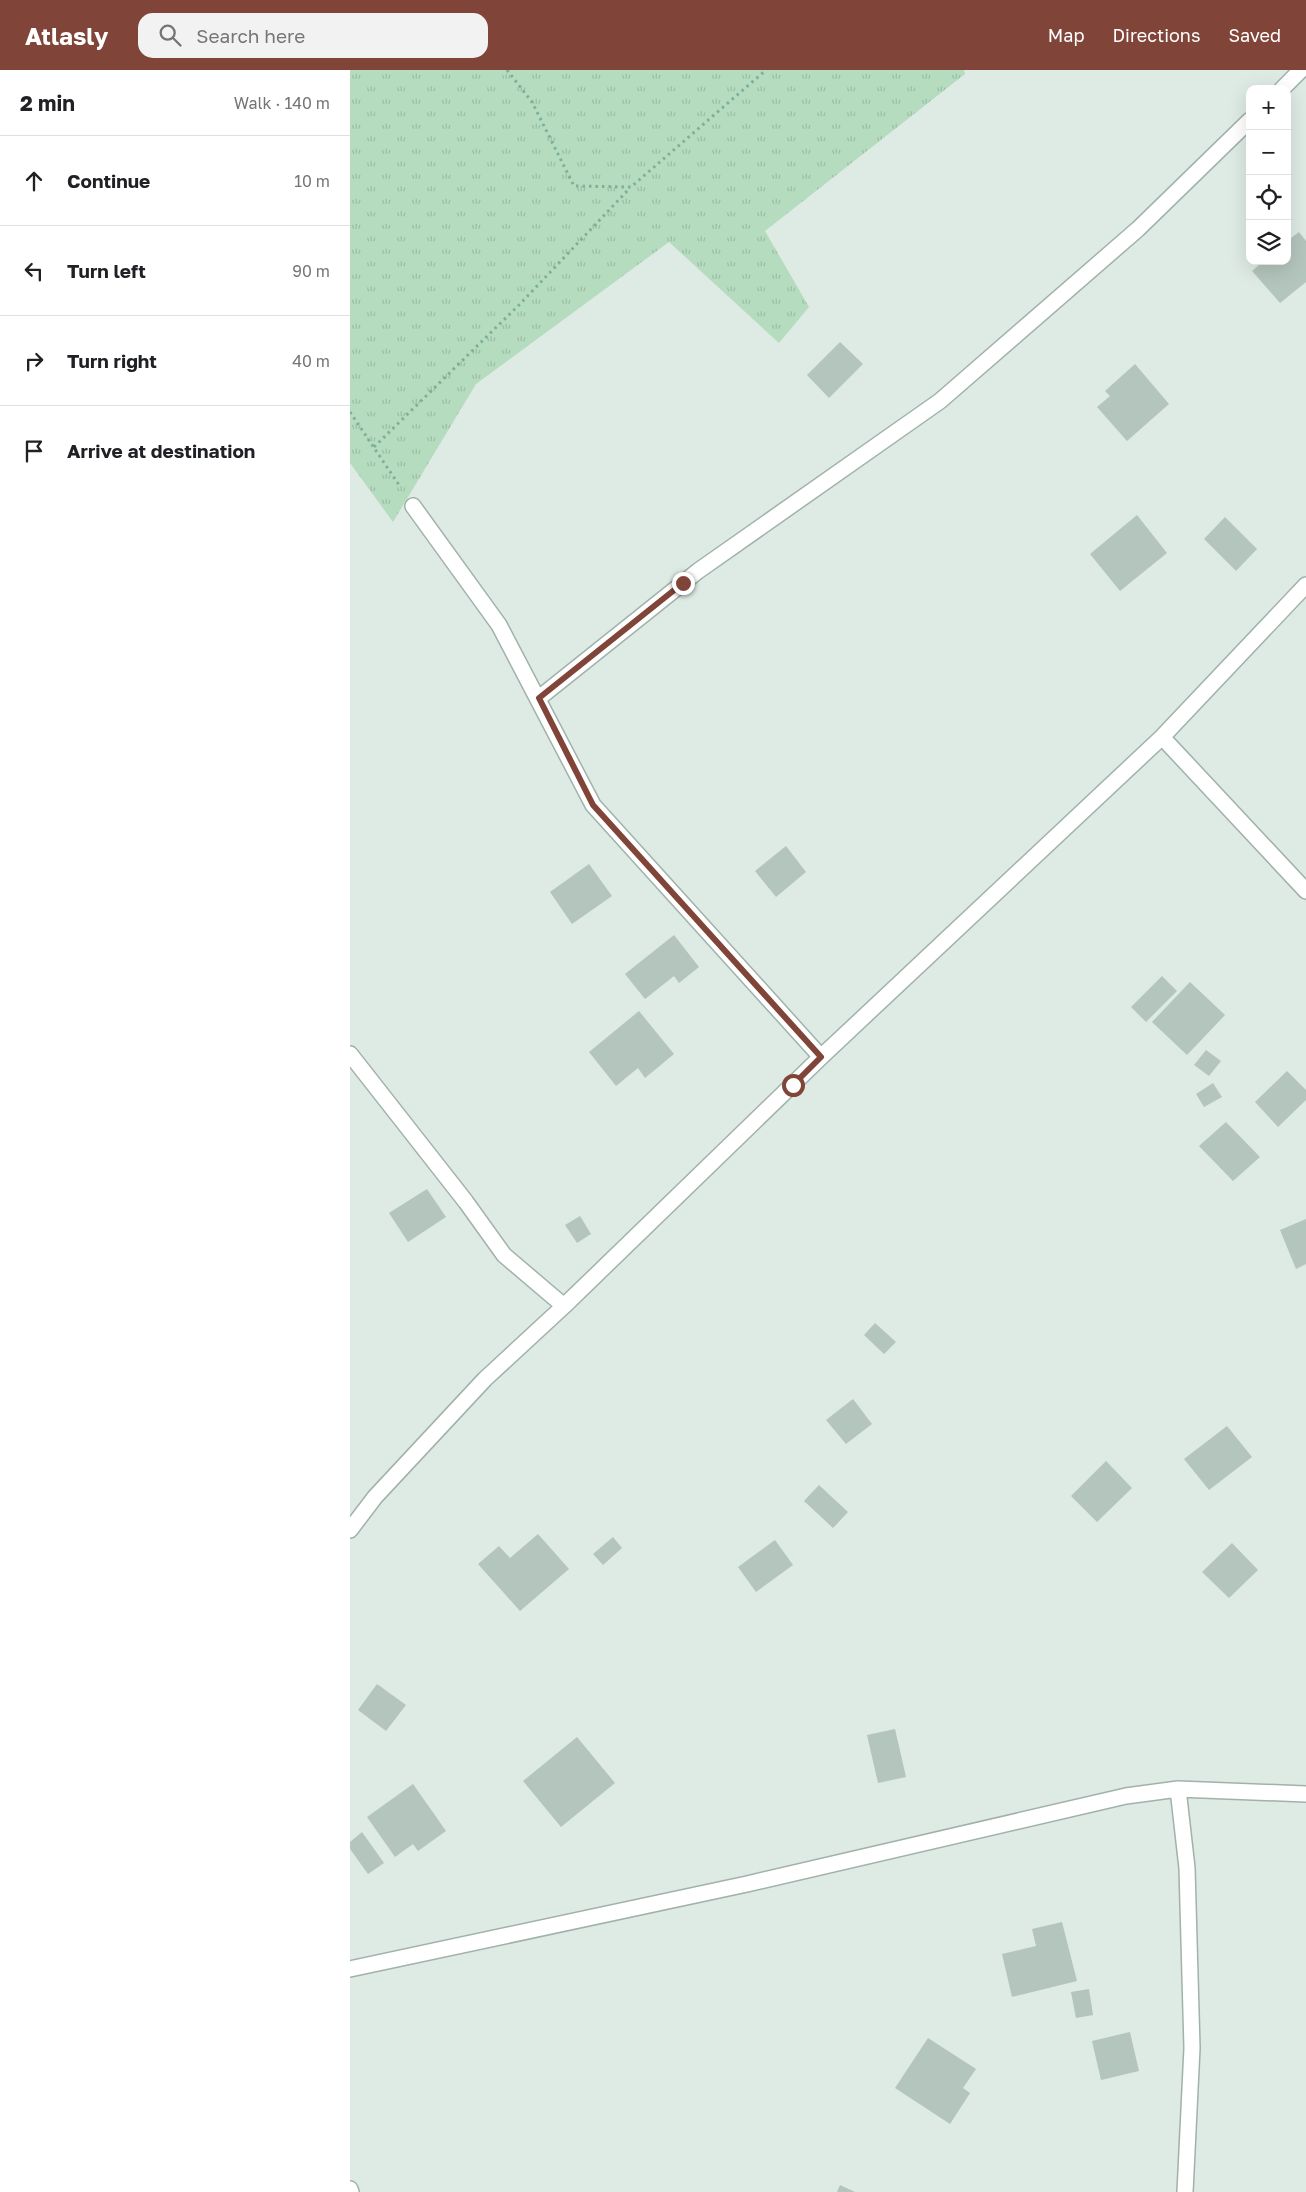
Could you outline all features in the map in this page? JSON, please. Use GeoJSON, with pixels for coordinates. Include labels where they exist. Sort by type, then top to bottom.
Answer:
{"type":"FeatureCollection","features":[{"type":"Feature","properties":{"kind":"street"},"geometry":{"type":"LineString","coordinates":[[1286,85],[1301,70]]}},
{"type":"Feature","properties":{"kind":"street"},"geometry":{"type":"LineString","coordinates":[[539,698],[698,571],[940,401],[1138,229],[1246,124]]}},
{"type":"Feature","properties":{"kind":"street"},"geometry":{"type":"LineString","coordinates":[[413,506],[499,625],[539,698],[593,805],[821,1057]]}},
{"type":"Feature","properties":{"kind":"street"},"geometry":{"type":"LineString","coordinates":[[350,1530],[375,1497],[485,1380],[821,1057],[1162,737],[1306,585]]}},
{"type":"Feature","properties":{"kind":"street"},"geometry":{"type":"LineString","coordinates":[[1162,737],[1306,891]]}},
{"type":"Feature","properties":{"kind":"street"},"geometry":{"type":"LineString","coordinates":[[350,1054],[466,1202],[504,1255],[564,1306]]}},
{"type":"Feature","properties":{"kind":"street"},"geometry":{"type":"LineString","coordinates":[[1178,1789],[1187,1868],[1192,2048],[1185,2192]]}},
{"type":"Feature","properties":{"kind":"street"},"geometry":{"type":"LineString","coordinates":[[350,1969],[747,1884],[1126,1796],[1178,1789],[1306,1794]]}},
{"type":"Feature","properties":{"kind":"path"},"geometry":{"type":"LineString","coordinates":[[507,70],[532,102],[574,186],[631,187]]}},
{"type":"Feature","properties":{"kind":"path"},"geometry":{"type":"LineString","coordinates":[[374,447],[520,304],[631,187],[766,70]]}},
{"type":"Feature","properties":{"kind":"path"},"geometry":{"type":"LineString","coordinates":[[350,412],[413,506]]}},
{"type":"Feature","properties":{"kind":"green space"},"geometry":{"type":"Polygon","coordinates":[[[350,70],[964,70],[965,74],[765,231],[809,307],[779,343],[669,242],[476,384],[393,522],[350,463],[350,70]]]}},
{"type":"Feature","properties":{"kind":"building"},"geometry":{"type":"Polygon","coordinates":[[[1299,232],[1306,241],[1306,282],[1280,303],[1252,271],[1259,265],[1291,265],[1291,238],[1299,232]]]}},
{"type":"Feature","properties":{"kind":"building"},"geometry":{"type":"Polygon","coordinates":[[[840,342],[863,364],[829,398],[807,375],[840,342]]]}},
{"type":"Feature","properties":{"kind":"building"},"geometry":{"type":"Polygon","coordinates":[[[1135,364],[1169,404],[1127,441],[1097,407],[1110,396],[1105,391],[1135,364]]]}},
{"type":"Feature","properties":{"kind":"building"},"geometry":{"type":"Polygon","coordinates":[[[1137,515],[1167,553],[1120,591],[1090,554],[1137,515]]]}},
{"type":"Feature","properties":{"kind":"building"},"geometry":{"type":"Polygon","coordinates":[[[1225,517],[1257,549],[1236,571],[1204,539],[1225,517]]]}},
{"type":"Feature","properties":{"kind":"building"},"geometry":{"type":"Polygon","coordinates":[[[786,846],[806,872],[776,897],[755,871],[786,846]]]}},
{"type":"Feature","properties":{"kind":"building"},"geometry":{"type":"Polygon","coordinates":[[[589,864],[612,896],[572,924],[550,892],[589,864]]]}},
{"type":"Feature","properties":{"kind":"building"},"geometry":{"type":"Polygon","coordinates":[[[674,935],[699,967],[679,983],[674,976],[645,999],[625,974],[674,935]]]}},
{"type":"Feature","properties":{"kind":"building"},"geometry":{"type":"Polygon","coordinates":[[[1162,976],[1177,991],[1146,1022],[1131,1007],[1162,976]]]}},
{"type":"Feature","properties":{"kind":"building"},"geometry":{"type":"Polygon","coordinates":[[[1190,982],[1225,1015],[1187,1055],[1152,1022],[1190,982]]]}},
{"type":"Feature","properties":{"kind":"building"},"geometry":{"type":"Polygon","coordinates":[[[639,1011],[674,1054],[645,1078],[638,1068],[616,1086],[589,1052],[639,1011]]]}},
{"type":"Feature","properties":{"kind":"building"},"geometry":{"type":"Polygon","coordinates":[[[1206,1050],[1221,1061],[1209,1076],[1194,1065],[1206,1050]]]}},
{"type":"Feature","properties":{"kind":"building"},"geometry":{"type":"Polygon","coordinates":[[[1287,1071],[1306,1090],[1306,1100],[1278,1127],[1255,1102],[1287,1071]]]}},
{"type":"Feature","properties":{"kind":"building"},"geometry":{"type":"Polygon","coordinates":[[[1213,1083],[1222,1097],[1204,1107],[1196,1094],[1213,1083]]]}},
{"type":"Feature","properties":{"kind":"building"},"geometry":{"type":"Polygon","coordinates":[[[1226,1122],[1260,1157],[1233,1181],[1199,1146],[1226,1122]]]}},
{"type":"Feature","properties":{"kind":"building"},"geometry":{"type":"Polygon","coordinates":[[[427,1189],[446,1217],[408,1242],[389,1213],[427,1189]]]}},
{"type":"Feature","properties":{"kind":"building"},"geometry":{"type":"Polygon","coordinates":[[[580,1216],[591,1234],[577,1243],[565,1225],[580,1216]]]}},
{"type":"Feature","properties":{"kind":"building"},"geometry":{"type":"Polygon","coordinates":[[[1306,1219],[1306,1264],[1296,1269],[1280,1230],[1306,1219]]]}},
{"type":"Feature","properties":{"kind":"building"},"geometry":{"type":"Polygon","coordinates":[[[875,1323],[896,1342],[884,1354],[864,1335],[875,1323]]]}},
{"type":"Feature","properties":{"kind":"building"},"geometry":{"type":"Polygon","coordinates":[[[853,1399],[872,1424],[846,1444],[826,1420],[853,1399]]]}},
{"type":"Feature","properties":{"kind":"building"},"geometry":{"type":"Polygon","coordinates":[[[1227,1426],[1252,1457],[1209,1490],[1184,1459],[1227,1426]]]}},
{"type":"Feature","properties":{"kind":"building"},"geometry":{"type":"Polygon","coordinates":[[[1106,1461],[1132,1488],[1097,1522],[1071,1496],[1106,1461]]]}},
{"type":"Feature","properties":{"kind":"building"},"geometry":{"type":"Polygon","coordinates":[[[819,1485],[848,1512],[833,1528],[804,1501],[819,1485]]]}},
{"type":"Feature","properties":{"kind":"building"},"geometry":{"type":"Polygon","coordinates":[[[538,1534],[569,1569],[520,1611],[478,1564],[499,1546],[510,1558],[538,1534]]]}},
{"type":"Feature","properties":{"kind":"building"},"geometry":{"type":"Polygon","coordinates":[[[613,1537],[622,1548],[603,1565],[593,1554],[613,1537]]]}},
{"type":"Feature","properties":{"kind":"building"},"geometry":{"type":"Polygon","coordinates":[[[775,1540],[793,1565],[756,1592],[738,1567],[775,1540]]]}},
{"type":"Feature","properties":{"kind":"building"},"geometry":{"type":"Polygon","coordinates":[[[1232,1543],[1258,1570],[1229,1598],[1202,1572],[1232,1543]]]}},
{"type":"Feature","properties":{"kind":"building"},"geometry":{"type":"Polygon","coordinates":[[[377,1684],[406,1705],[386,1731],[358,1710],[377,1684]]]}},
{"type":"Feature","properties":{"kind":"building"},"geometry":{"type":"Polygon","coordinates":[[[895,1729],[906,1777],[878,1783],[867,1735],[895,1729]]]}},
{"type":"Feature","properties":{"kind":"building"},"geometry":{"type":"Polygon","coordinates":[[[577,1737],[615,1783],[561,1827],[523,1781],[577,1737]]]}},
{"type":"Feature","properties":{"kind":"building"},"geometry":{"type":"Polygon","coordinates":[[[413,1784],[446,1831],[418,1851],[413,1844],[395,1857],[367,1817],[413,1784]]]}},
{"type":"Feature","properties":{"kind":"building"},"geometry":{"type":"Polygon","coordinates":[[[362,1832],[384,1863],[368,1874],[350,1849],[350,1842],[362,1832]]]}},
{"type":"Feature","properties":{"kind":"building"},"geometry":{"type":"Polygon","coordinates":[[[1062,1922],[1077,1981],[1012,1997],[1002,1954],[1036,1946],[1032,1929],[1062,1922]]]}},
{"type":"Feature","properties":{"kind":"building"},"geometry":{"type":"Polygon","coordinates":[[[1089,1989],[1093,2015],[1076,2018],[1071,1992],[1089,1989]]]}},
{"type":"Feature","properties":{"kind":"building"},"geometry":{"type":"Polygon","coordinates":[[[1130,2032],[1139,2071],[1101,2080],[1092,2041],[1130,2032]]]}},
{"type":"Feature","properties":{"kind":"building"},"geometry":{"type":"Polygon","coordinates":[[[928,2038],[976,2069],[963,2088],[970,2093],[950,2124],[895,2088],[928,2038]]]}},
{"type":"Feature","properties":{"kind":"building"},"geometry":{"type":"Polygon","coordinates":[[[840,2185],[855,2192],[837,2192],[840,2185]]]}},
{"type":"Feature","properties":{"kind":"route"},"geometry":{"type":"LineString","coordinates":[[683,583],[539,698],[593,805],[821,1057],[793,1085]]}}]}
